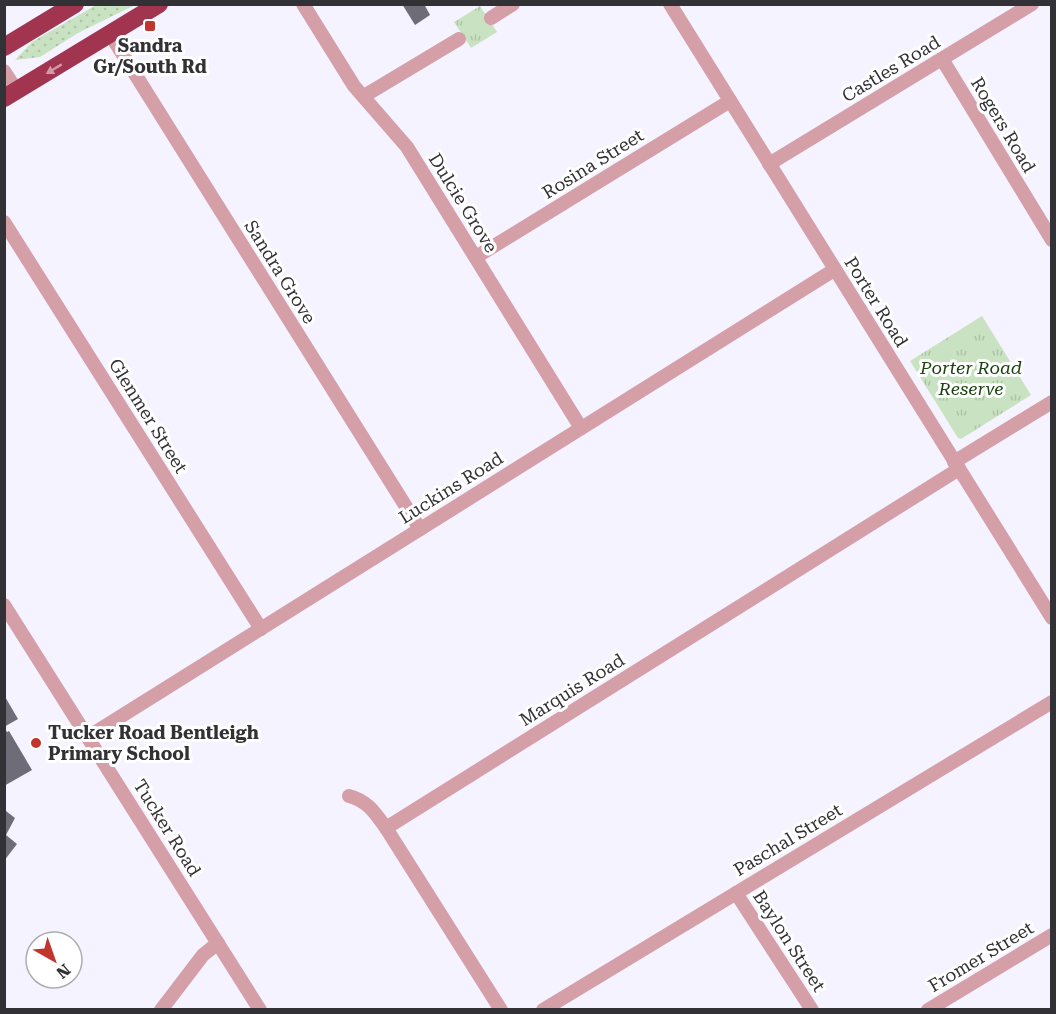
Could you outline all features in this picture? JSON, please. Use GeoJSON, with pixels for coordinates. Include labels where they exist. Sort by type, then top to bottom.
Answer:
{"type":"FeatureCollection","features":[{"type":"Feature","properties":{"kind":"highway"},"geometry":{"type":"LineString","coordinates":[[4,47],[75,4]]}},
{"type":"Feature","properties":{"kind":"highway"},"geometry":{"type":"LineString","coordinates":[[11,95],[159,4]]}},
{"type":"Feature","properties":{"kind":"street","name":"Dulcie Grove"},"geometry":{"type":"LineString","coordinates":[[303,4],[345,72],[402,140],[581,428]]}},
{"type":"Feature","properties":{"kind":"street"},"geometry":{"type":"LineString","coordinates":[[491,18],[513,4]]}},
{"type":"Feature","properties":{"kind":"street","name":"Porter Road"},"geometry":{"type":"LineString","coordinates":[[670,4],[1052,618]]}},
{"type":"Feature","properties":{"kind":"street","name":"Castles Road"},"geometry":{"type":"LineString","coordinates":[[770,164],[1032,4]]}},
{"type":"Feature","properties":{"kind":"street","name":"Sandra Grove"},"geometry":{"type":"LineString","coordinates":[[110,34],[420,529]]}},
{"type":"Feature","properties":{"kind":"street"},"geometry":{"type":"LineString","coordinates":[[364,96],[459,39]]}},
{"type":"Feature","properties":{"kind":"street","name":"Rogers Road"},"geometry":{"type":"LineString","coordinates":[[942,59],[1052,240]]}},
{"type":"Feature","properties":{"kind":"street"},"geometry":{"type":"LineString","coordinates":[[4,71],[11,95]]}},
{"type":"Feature","properties":{"kind":"street","name":"Rosina Street"},"geometry":{"type":"LineString","coordinates":[[476,257],[730,101]]}},
{"type":"Feature","properties":{"kind":"street","name":"Glenmer Street"},"geometry":{"type":"LineString","coordinates":[[4,222],[261,629]]}},
{"type":"Feature","properties":{"kind":"street","name":"Luckins Road"},"geometry":{"type":"LineString","coordinates":[[88,737],[834,270]]}},
{"type":"Feature","properties":{"kind":"street","name":"Marquis Road"},"geometry":{"type":"LineString","coordinates":[[386,828],[956,466],[1052,402]]}},
{"type":"Feature","properties":{"kind":"street","name":"Tucker Road"},"geometry":{"type":"LineString","coordinates":[[4,605],[260,1010]]}},
{"type":"Feature","properties":{"kind":"street","name":"Paschal Street"},"geometry":{"type":"LineString","coordinates":[[543,1010],[1052,702]]}},
{"type":"Feature","properties":{"kind":"street"},"geometry":{"type":"LineString","coordinates":[[349,796],[364,801],[386,828],[501,1010]]}},
{"type":"Feature","properties":{"kind":"street","name":"Baylon Street"},"geometry":{"type":"LineString","coordinates":[[736,893],[812,1010]]}},
{"type":"Feature","properties":{"kind":"street","name":"Fromer Street"},"geometry":{"type":"LineString","coordinates":[[928,1010],[1052,935]]}},
{"type":"Feature","properties":{"kind":"street"},"geometry":{"type":"LineString","coordinates":[[160,1010],[203,955],[218,943]]}},
{"type":"Feature","properties":{"kind":"green space"},"geometry":{"type":"Polygon","coordinates":[[[96,5],[135,5],[78,33],[40,57],[15,60],[32,42],[96,5]]]}},
{"type":"Feature","properties":{"kind":"green space"},"geometry":{"type":"Polygon","coordinates":[[[480,6],[497,32],[471,48],[454,22],[480,6]]]}},
{"type":"Feature","properties":{"kind":"green space","name":"Porter Road Reserve"},"geometry":{"type":"Polygon","coordinates":[[[982,316],[1031,395],[961,439],[958,438],[910,361],[982,316]]]}},
{"type":"Feature","properties":{"kind":"building"},"geometry":{"type":"Polygon","coordinates":[[[402,4],[424,4],[430,15],[415,25],[402,4]]]}},
{"type":"Feature","properties":{"kind":"building"},"geometry":{"type":"Polygon","coordinates":[[[4,695],[18,719],[4,727],[4,695]]]}},
{"type":"Feature","properties":{"kind":"building"},"geometry":{"type":"Polygon","coordinates":[[[4,728],[7,732],[9,731],[32,770],[4,786],[4,728]]]}},
{"type":"Feature","properties":{"kind":"building"},"geometry":{"type":"Polygon","coordinates":[[[6,811],[15,818],[6,835],[17,844],[4,861],[6,811]]]}},
{"type":"Feature","properties":{"kind":"place","name":"Sandra Gr/South Rd"},"geometry":{"type":"Point","coordinates":[150,26]}},
{"type":"Feature","properties":{"kind":"place","name":"Tucker Road Bentleigh Primary School"},"geometry":{"type":"Point","coordinates":[36,743]}}]}
